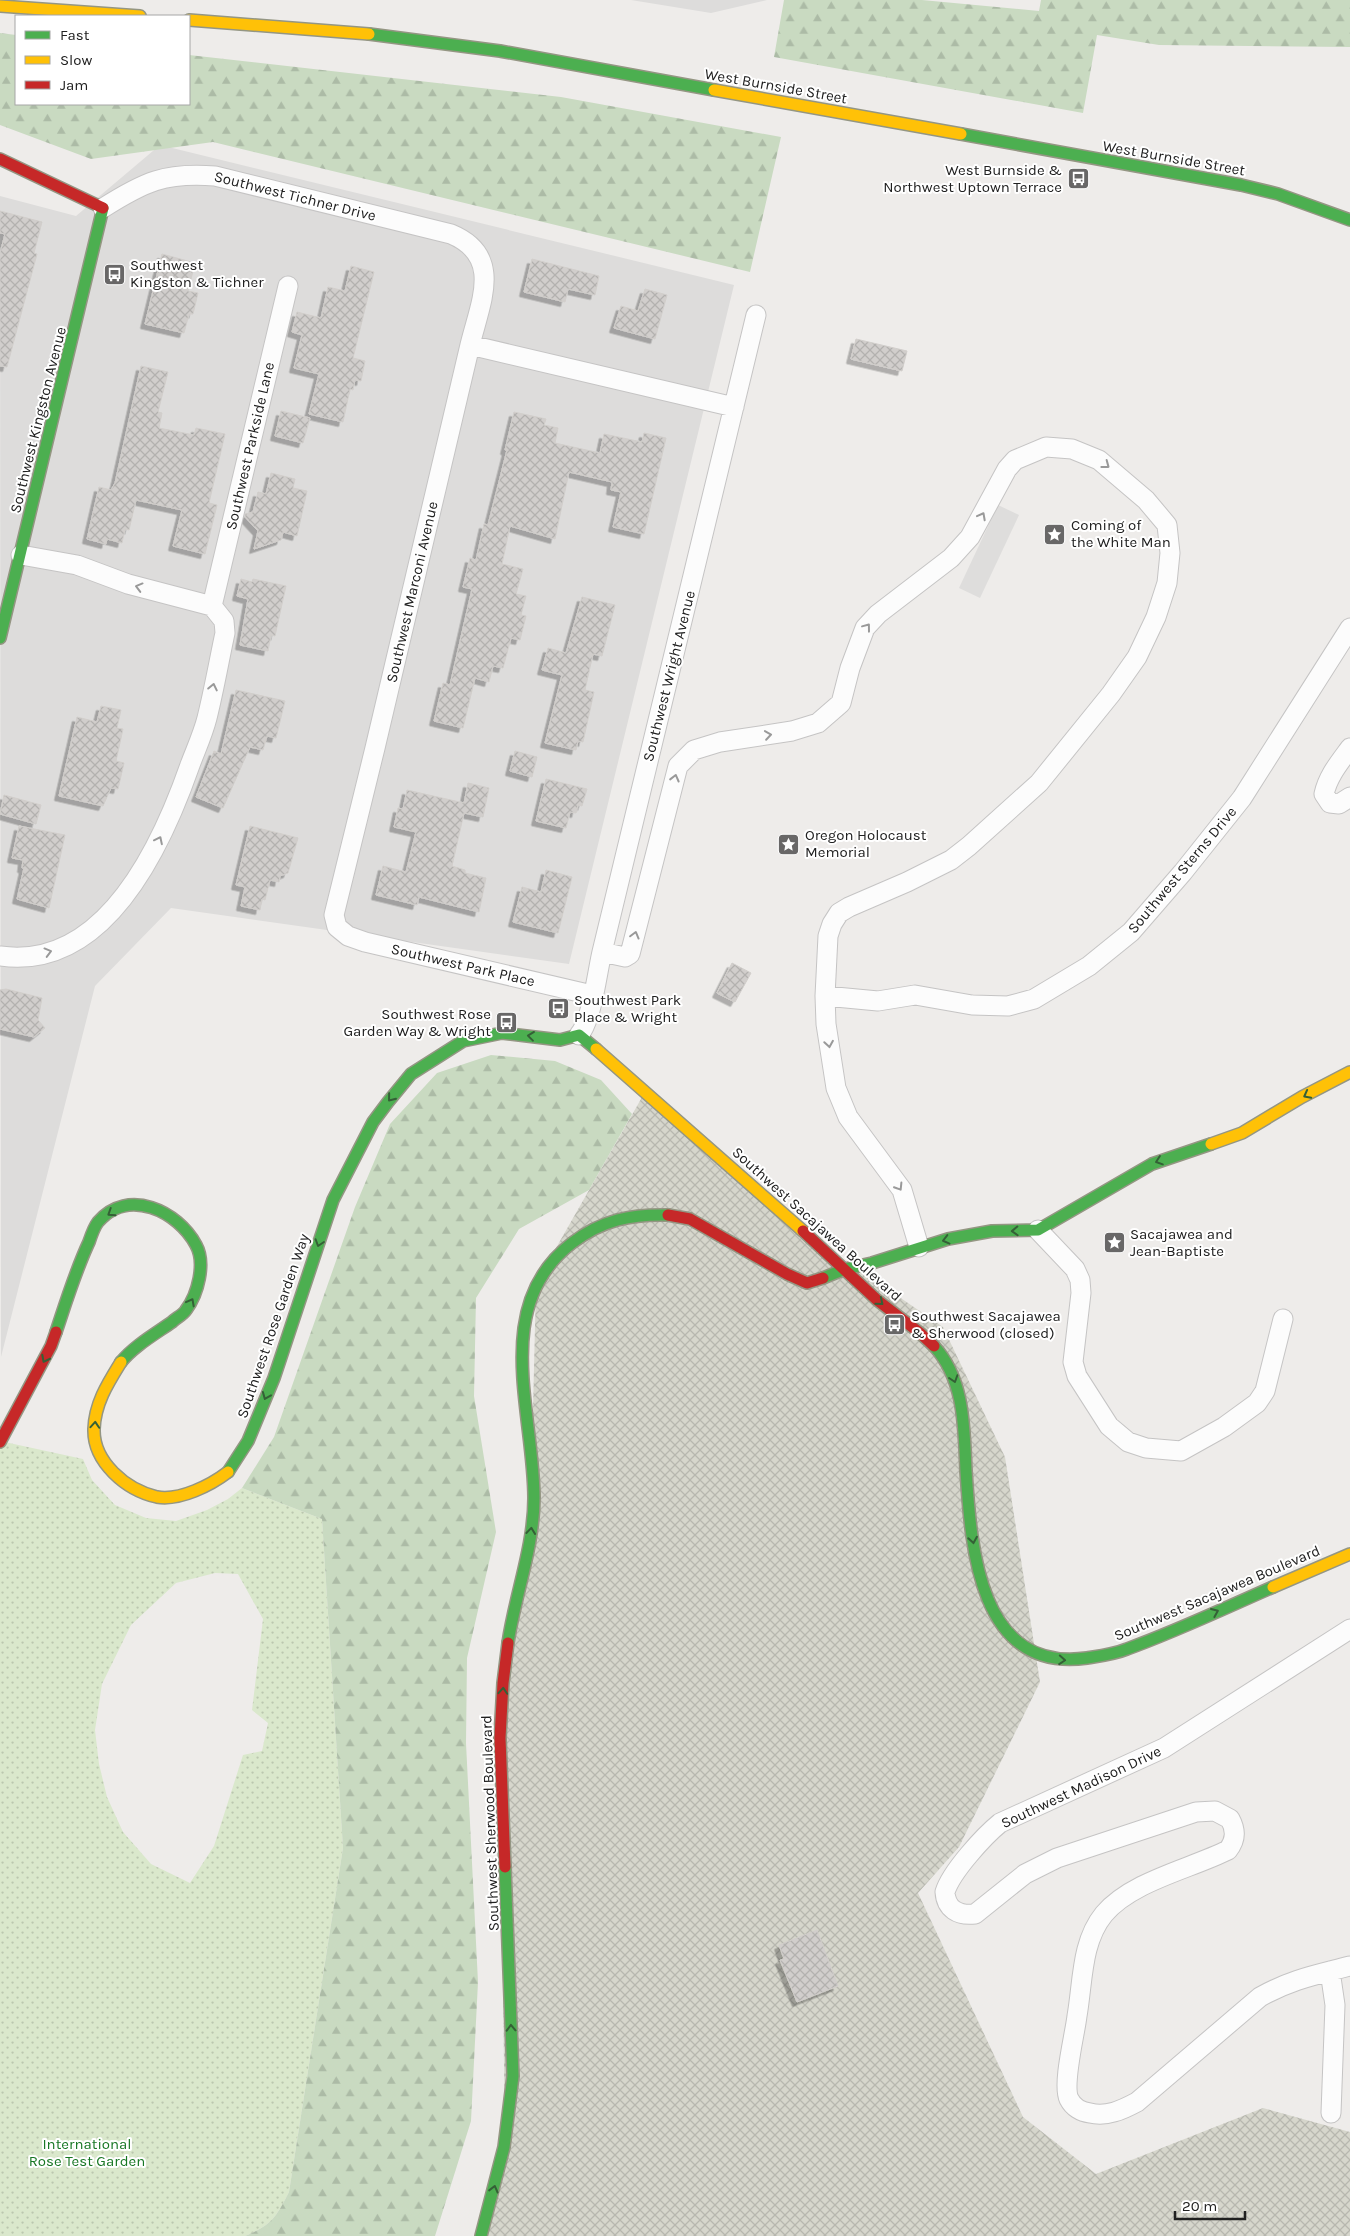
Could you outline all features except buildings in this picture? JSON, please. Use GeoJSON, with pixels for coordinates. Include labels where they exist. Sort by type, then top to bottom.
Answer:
{"type":"FeatureCollection","features":[{"type":"Feature","properties":{"kind":"street"},"geometry":{"type":"LineString","coordinates":[[0,6],[126,15]]}},
{"type":"Feature","properties":{"kind":"street","name":"West Burnside Street"},"geometry":{"type":"LineString","coordinates":[[190,20],[402,37],[500,51],[1241,185],[1278,194],[1350,220]]}},
{"type":"Feature","properties":{"kind":"street"},"geometry":{"type":"LineString","coordinates":[[0,159],[103,208]]}},
{"type":"Feature","properties":{"kind":"street","name":"Southwest Tichner Drive"},"geometry":{"type":"LineString","coordinates":[[103,208],[135,188],[152,181],[182,175],[215,176],[451,234],[468,244],[480,255]]}},
{"type":"Feature","properties":{"kind":"street","name":"Southwest Kingston Avenue"},"geometry":{"type":"LineString","coordinates":[[0,638],[103,208]]}},
{"type":"Feature","properties":{"kind":"street","name":"Southwest Marconi Avenue"},"geometry":{"type":"LineString","coordinates":[[337,927],[334,915],[485,278],[480,255]]}},
{"type":"Feature","properties":{"kind":"street","name":"Southwest Parkside Lane"},"geometry":{"type":"LineString","coordinates":[[212,606],[288,286]]}},
{"type":"Feature","properties":{"kind":"street","name":"Southwest Wright Avenue"},"geometry":{"type":"LineString","coordinates":[[579,1035],[585,1028],[756,315]]}},
{"type":"Feature","properties":{"kind":"street"},"geometry":{"type":"LineString","coordinates":[[470,345],[734,407]]}},
{"type":"Feature","properties":{"kind":"street"},"geometry":{"type":"LineString","coordinates":[[602,952],[625,957],[630,954],[678,766],[683,759],[694,750],[720,742],[792,732],[818,723],[841,703],[865,628],[878,614],[952,558],[970,538],[1007,470],[1016,460],[1046,447],[1072,449],[1099,460],[1146,500],[1167,525],[1170,553],[1167,583],[1156,617],[1137,657],[1111,694],[1039,783],[970,846],[951,860],[908,882],[839,913],[832,924],[828,936],[825,996],[826,1024],[836,1088],[848,1117],[902,1190],[919,1247]]}},
{"type":"Feature","properties":{"kind":"street"},"geometry":{"type":"LineString","coordinates":[[0,956],[26,957],[44,954],[76,941],[94,927],[122,899],[150,859],[172,813],[206,720],[225,632],[224,621],[212,606],[128,584],[77,565],[21,554]]}},
{"type":"Feature","properties":{"kind":"street","name":"Southwest Sterns Drive"},"geometry":{"type":"LineString","coordinates":[[825,996],[878,1001],[915,994],[972,1005],[1008,1006],[1034,999],[1089,966],[1131,932],[1183,872],[1242,798],[1350,628]]}},
{"type":"Feature","properties":{"kind":"street"},"geometry":{"type":"LineString","coordinates":[[1350,748],[1326,783],[1324,794],[1330,803],[1339,804],[1350,798]]}},
{"type":"Feature","properties":{"kind":"street","name":"Southwest Park Place"},"geometry":{"type":"LineString","coordinates":[[337,927],[348,936],[366,942],[592,995]]}},
{"type":"Feature","properties":{"kind":"street","name":"Southwest Rose Garden Way"},"geometry":{"type":"LineString","coordinates":[[0,1442],[51,1346],[77,1268],[98,1222],[114,1210],[134,1204],[152,1207],[172,1216],[186,1230],[197,1246],[200,1260],[198,1289],[186,1311],[122,1360],[104,1387],[97,1409],[94,1430],[97,1451],[110,1470],[129,1485],[158,1497],[181,1495],[211,1485],[229,1471],[248,1441],[274,1378],[333,1200],[373,1122],[388,1102],[411,1074],[463,1041],[502,1033],[560,1040],[579,1035]]}},
{"type":"Feature","properties":{"kind":"street","name":"Southwest Sacajawea Boulevard"},"geometry":{"type":"LineString","coordinates":[[579,1035],[845,1268],[877,1300],[928,1338],[946,1362],[953,1376],[963,1416],[970,1522],[979,1576],[989,1603],[1008,1634],[1018,1644],[1048,1659],[1077,1660],[1126,1650],[1350,1554]]}},
{"type":"Feature","properties":{"kind":"street"},"geometry":{"type":"LineString","coordinates":[[845,1268],[872,1263],[919,1247],[973,1233],[1038,1230],[1152,1164],[1242,1133],[1302,1097],[1350,1072]]}},
{"type":"Feature","properties":{"kind":"street","name":"Southwest Sherwood Boulevard"},"geometry":{"type":"LineString","coordinates":[[481,2236],[504,2147],[513,2076],[500,1738],[503,1683],[510,1632],[530,1540],[534,1498],[523,1383],[523,1339],[527,1311],[537,1283],[559,1253],[591,1230],[624,1218],[655,1214],[690,1219],[787,1274],[807,1283],[826,1278],[845,1268]]}},
{"type":"Feature","properties":{"kind":"street"},"geometry":{"type":"LineString","coordinates":[[1038,1230],[1075,1269],[1080,1280],[1081,1293],[1073,1362],[1076,1376],[1108,1426],[1128,1442],[1146,1448],[1181,1451],[1224,1427],[1257,1402],[1265,1391],[1283,1319]]}},
{"type":"Feature","properties":{"kind":"street","name":"Southwest Madison Drive"},"geometry":{"type":"LineString","coordinates":[[1330,1971],[1292,1980],[1260,1997],[1137,2102],[1120,2111],[1107,2113],[1083,2112],[1068,2097],[1067,2079],[1082,1972],[1096,1926],[1104,1914],[1136,1890],[1228,1850],[1233,1844],[1235,1834],[1230,1819],[1215,1811],[1196,1812],[1057,1858],[1025,1874],[974,1914],[965,1915],[957,1913],[950,1906],[944,1892],[953,1876],[988,1833],[1000,1824],[1164,1748],[1350,1630]]}},
{"type":"Feature","properties":{"kind":"street"},"geometry":{"type":"LineString","coordinates":[[1331,2113],[1335,2005],[1330,1971],[1350,1966]]}},
{"type":"Feature","properties":{"kind":"shaded area"},"geometry":{"type":"Polygon","coordinates":[[[631,0],[767,0],[711,13],[631,0]]]}},
{"type":"Feature","properties":{"kind":"shaded area"},"geometry":{"type":"Polygon","coordinates":[[[160,145],[734,285],[569,964],[171,908],[95,986],[1,1357],[0,196],[76,216],[160,145]]]}},
{"type":"Feature","properties":{"kind":"shaded area"},"geometry":{"type":"Polygon","coordinates":[[[998,505],[1019,515],[980,598],[959,588],[998,505]]]}},
{"type":"Feature","properties":{"kind":"shaded area"},"geometry":{"type":"Polygon","coordinates":[[[645,1092],[822,1248],[943,1327],[1005,1457],[1040,1682],[959,1847],[918,1893],[1023,2117],[1096,2174],[1263,2108],[1350,2132],[1350,2236],[481,2236],[505,2147],[500,1738],[530,1540],[536,1283],[645,1092]]]}},
{"type":"Feature","properties":{"kind":"green space"},"geometry":{"type":"Polygon","coordinates":[[[784,0],[922,0],[1039,11],[1041,0],[1350,0],[1350,47],[1159,45],[1097,35],[1083,113],[774,57],[784,0]]]}},
{"type":"Feature","properties":{"kind":"green space"},"geometry":{"type":"Polygon","coordinates":[[[0,33],[15,35],[15,105],[190,105],[190,55],[561,97],[781,137],[750,272],[213,142],[91,159],[0,125],[0,33]]]}},
{"type":"Feature","properties":{"kind":"green space"},"geometry":{"type":"Polygon","coordinates":[[[491,1055],[555,1061],[601,1080],[632,1114],[589,1190],[519,1229],[476,1298],[474,1396],[496,1532],[467,1658],[466,1743],[478,1982],[471,2121],[435,2236],[245,2236],[261,2228],[272,2219],[289,2192],[343,1848],[322,1519],[242,1488],[274,1437],[355,1207],[390,1124],[437,1073],[491,1055]]]}},
{"type":"Feature","properties":{"kind":"green space","name":"International Rose Test Garden"},"geometry":{"type":"Polygon","coordinates":[[[0,1441],[83,1459],[92,1480],[115,1505],[146,1518],[176,1521],[207,1510],[228,1499],[242,1488],[322,1519],[343,1848],[289,2192],[272,2219],[261,2228],[245,2236],[0,2236],[0,1441]],[[215,1573],[176,1583],[131,1625],[102,1684],[95,1730],[99,1764],[107,1797],[123,1832],[151,1864],[190,1883],[214,1846],[243,1755],[262,1751],[268,1723],[252,1710],[263,1619],[238,1574],[215,1573]]]}},
{"type":"Feature","properties":{"kind":"traffic: fast"},"geometry":{"type":"LineString","coordinates":[[369,34],[500,51],[714,90]]}},
{"type":"Feature","properties":{"kind":"traffic: fast"},"geometry":{"type":"LineString","coordinates":[[961,134],[1241,185],[1278,194],[1350,220]]}},
{"type":"Feature","properties":{"kind":"traffic: fast"},"geometry":{"type":"LineString","coordinates":[[0,638],[103,208]]}},
{"type":"Feature","properties":{"kind":"traffic: fast"},"geometry":{"type":"LineString","coordinates":[[228,1472],[248,1441],[274,1378],[333,1200],[373,1122],[411,1074],[463,1041],[502,1033],[560,1040],[579,1035],[596,1049]]}},
{"type":"Feature","properties":{"kind":"traffic: fast"},"geometry":{"type":"LineString","coordinates":[[823,1278],[845,1269],[872,1263],[948,1239],[992,1231],[1038,1230],[1152,1164],[1211,1144]]}},
{"type":"Feature","properties":{"kind":"traffic: fast"},"geometry":{"type":"LineString","coordinates":[[56,1332],[75,1276],[98,1222],[110,1212],[123,1206],[137,1205],[152,1208],[177,1222],[188,1233],[199,1252],[199,1278],[194,1296],[183,1313],[138,1345],[121,1362]]}},
{"type":"Feature","properties":{"kind":"traffic: fast"},"geometry":{"type":"LineString","coordinates":[[508,1643],[528,1553],[533,1516],[532,1465],[522,1362],[524,1329],[531,1297],[547,1269],[572,1243],[583,1235],[606,1224],[629,1217],[668,1215]]}},
{"type":"Feature","properties":{"kind":"traffic: fast"},"geometry":{"type":"LineString","coordinates":[[934,1346],[952,1374],[961,1405],[965,1438],[968,1502],[978,1568],[988,1599],[1003,1626],[1023,1646],[1051,1657],[1087,1658],[1112,1654],[1164,1635],[1273,1587]]}},
{"type":"Feature","properties":{"kind":"traffic: fast"},"geometry":{"type":"LineString","coordinates":[[481,2236],[504,2147],[513,2076],[505,1867]]}},
{"type":"Feature","properties":{"kind":"traffic: slow"},"geometry":{"type":"LineString","coordinates":[[0,6],[126,15]]}},
{"type":"Feature","properties":{"kind":"traffic: slow"},"geometry":{"type":"LineString","coordinates":[[190,20],[369,34]]}},
{"type":"Feature","properties":{"kind":"traffic: slow"},"geometry":{"type":"LineString","coordinates":[[714,90],[961,134]]}},
{"type":"Feature","properties":{"kind":"traffic: slow"},"geometry":{"type":"LineString","coordinates":[[596,1049],[803,1231]]}},
{"type":"Feature","properties":{"kind":"traffic: slow"},"geometry":{"type":"LineString","coordinates":[[1211,1144],[1242,1133],[1302,1097],[1350,1072]]}},
{"type":"Feature","properties":{"kind":"traffic: slow"},"geometry":{"type":"LineString","coordinates":[[121,1362],[100,1402],[94,1429],[99,1453],[114,1473],[134,1488],[157,1497],[166,1498],[195,1491],[228,1472]]}},
{"type":"Feature","properties":{"kind":"traffic: slow"},"geometry":{"type":"LineString","coordinates":[[1273,1587],[1350,1554]]}},
{"type":"Feature","properties":{"kind":"traffic: jam"},"geometry":{"type":"LineString","coordinates":[[0,159],[103,208]]}},
{"type":"Feature","properties":{"kind":"traffic: jam"},"geometry":{"type":"LineString","coordinates":[[668,1215],[690,1219],[787,1274],[807,1283],[823,1278]]}},
{"type":"Feature","properties":{"kind":"traffic: jam"},"geometry":{"type":"LineString","coordinates":[[803,1231],[877,1300],[934,1346]]}},
{"type":"Feature","properties":{"kind":"traffic: jam"},"geometry":{"type":"LineString","coordinates":[[0,1442],[51,1346],[56,1332]]}},
{"type":"Feature","properties":{"kind":"traffic: jam"},"geometry":{"type":"LineString","coordinates":[[505,1867],[500,1738],[503,1683],[508,1643]]}},
{"type":"Feature","properties":{"kind":"place","name":"West Burnside & Northwest Uptown Terrace"},"geometry":{"type":"Point","coordinates":[1078,179]}},
{"type":"Feature","properties":{"kind":"place","name":"Southwest Kingston & Tichner"},"geometry":{"type":"Point","coordinates":[114,274]}},
{"type":"Feature","properties":{"kind":"place","name":"Coming of the White Man"},"geometry":{"type":"Point","coordinates":[1055,534]}},
{"type":"Feature","properties":{"kind":"place","name":"Oregon Holocaust Memorial"},"geometry":{"type":"Point","coordinates":[789,844]}},
{"type":"Feature","properties":{"kind":"place","name":"Southwest Park Place & Wright"},"geometry":{"type":"Point","coordinates":[558,1009]}},
{"type":"Feature","properties":{"kind":"place","name":"Southwest Rose Garden Way & Wright"},"geometry":{"type":"Point","coordinates":[507,1023]}},
{"type":"Feature","properties":{"kind":"place","name":"Sacajawea and Jean-Baptiste"},"geometry":{"type":"Point","coordinates":[1114,1243]}},
{"type":"Feature","properties":{"kind":"place","name":"Southwest Sacajawea & Sherwood (closed)"},"geometry":{"type":"Point","coordinates":[895,1325]}}]}
